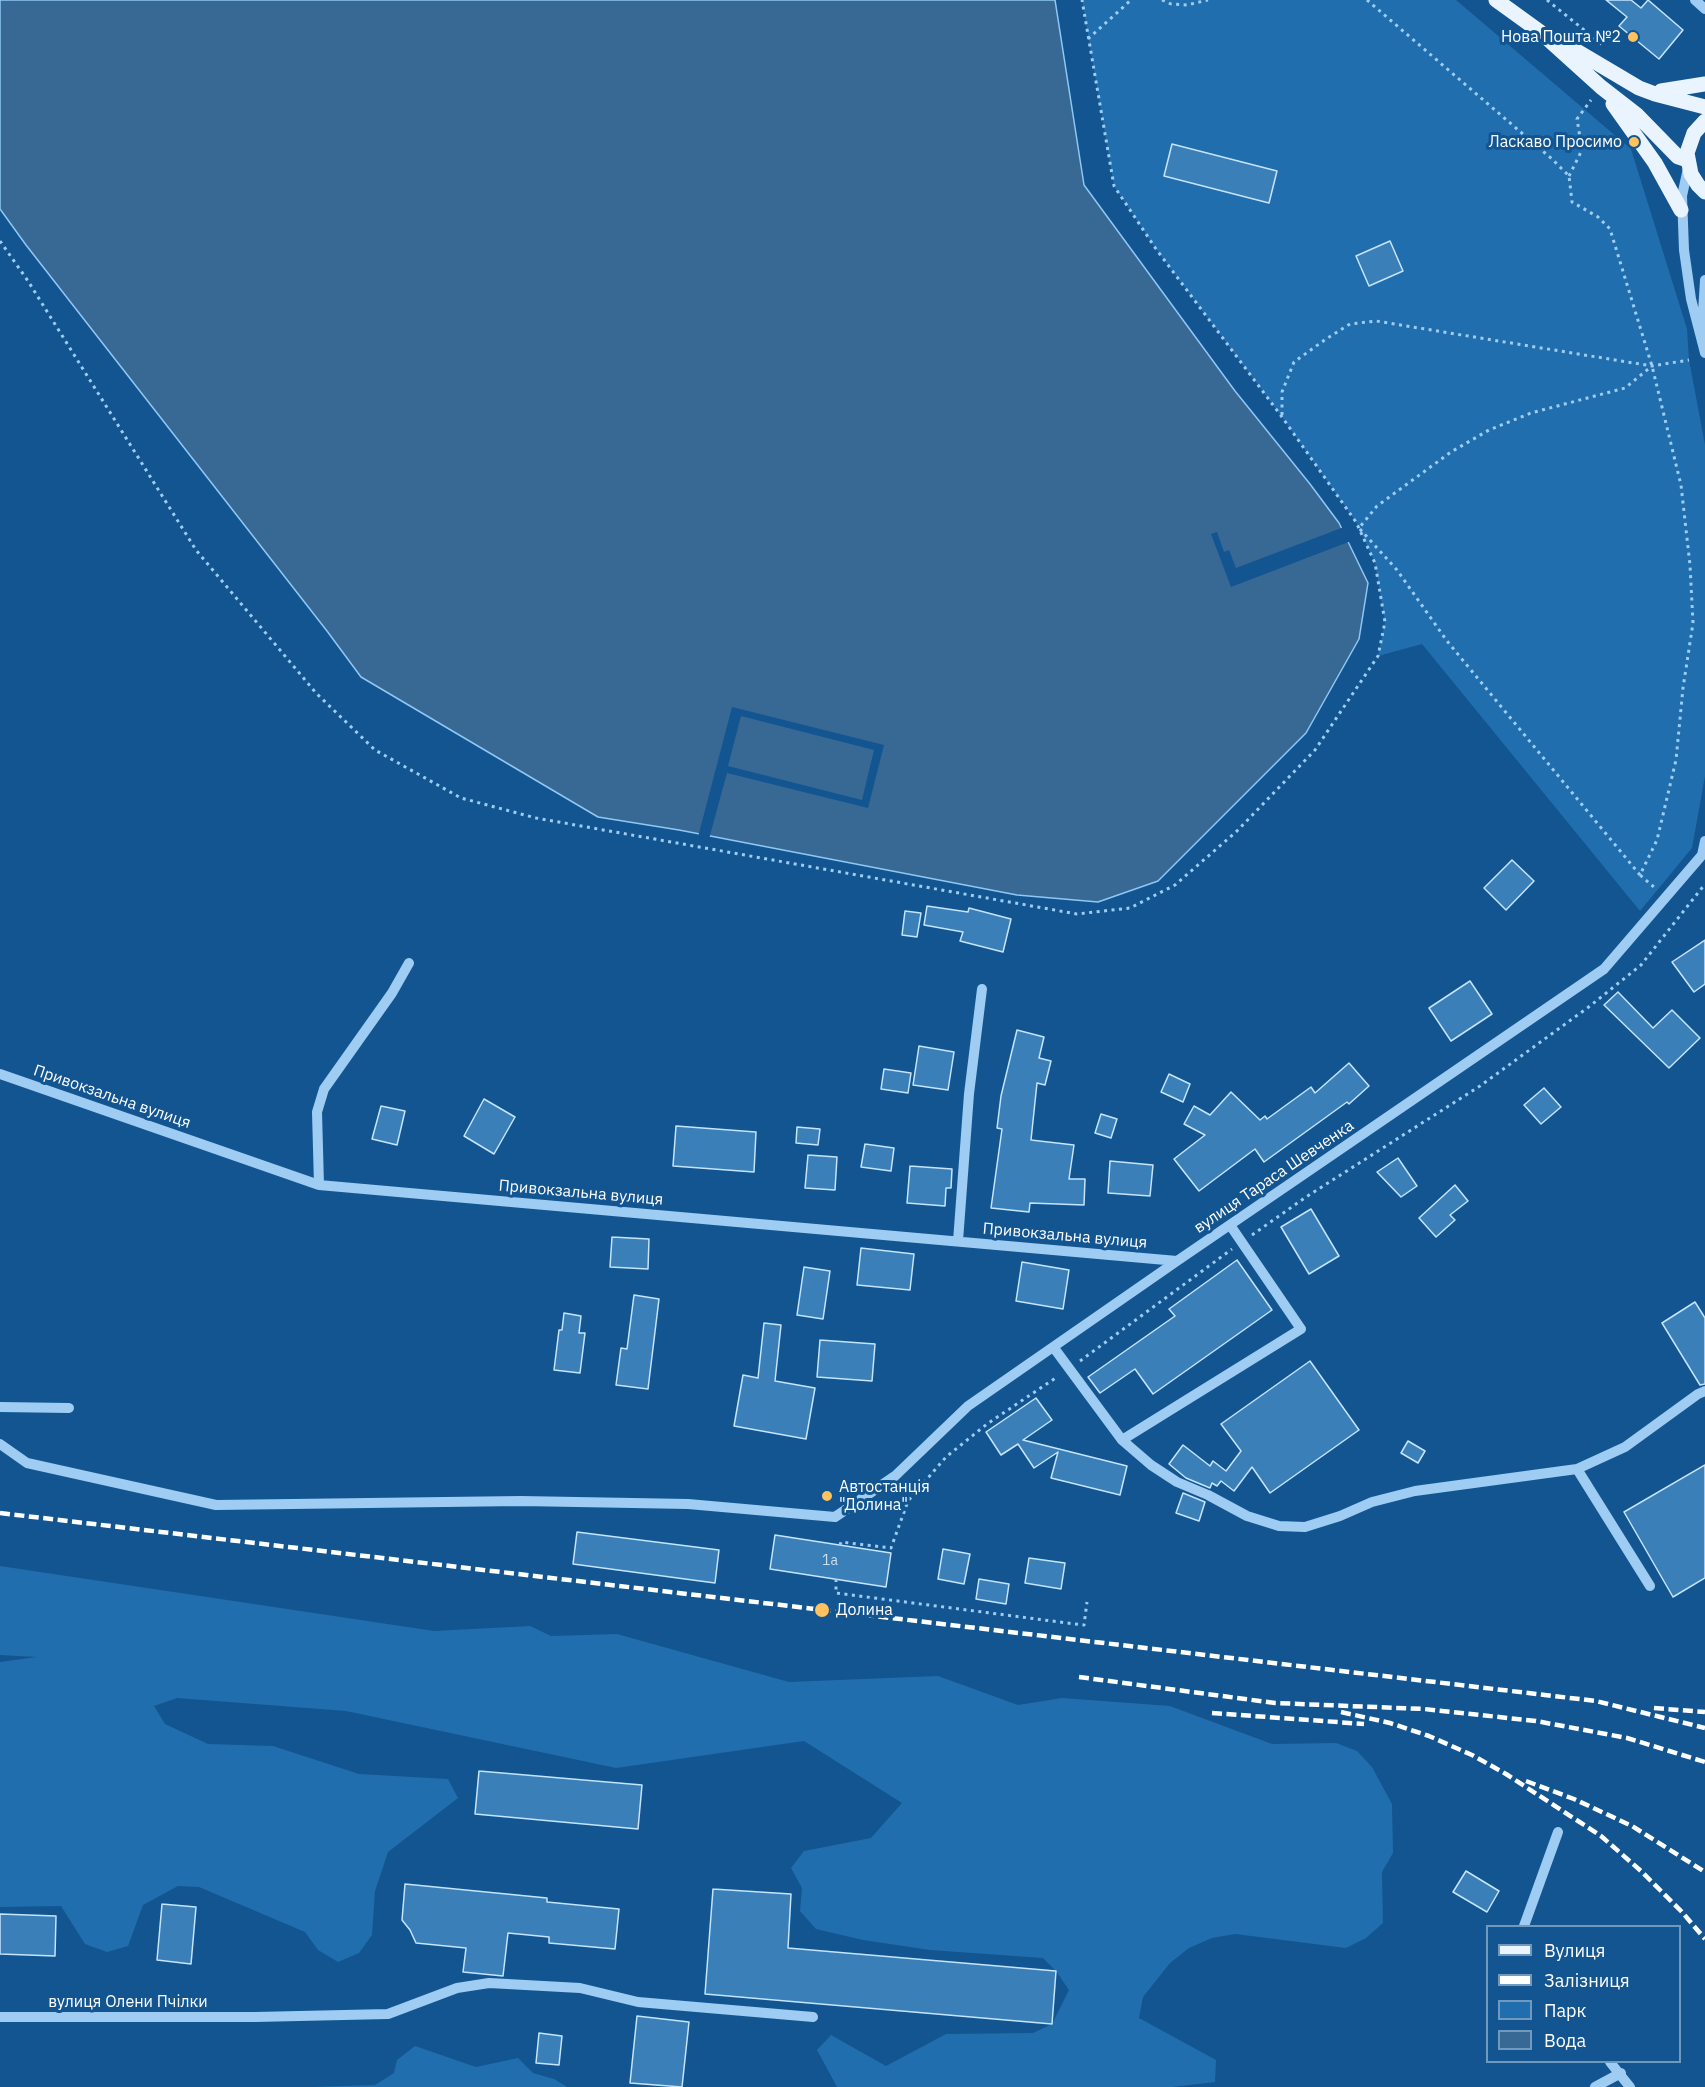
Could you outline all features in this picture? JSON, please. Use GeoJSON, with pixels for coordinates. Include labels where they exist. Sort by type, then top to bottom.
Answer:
{"type":"FeatureCollection","features":[{"type":"Feature","properties":{"kind":"main road"},"geometry":{"type":"LineString","coordinates":[[1496,0],[1539,31],[1636,115],[1688,164]]}},
{"type":"Feature","properties":{"kind":"main road"},"geometry":{"type":"LineString","coordinates":[[1539,31],[1577,50],[1640,88],[1654,94],[1705,107]]}},
{"type":"Feature","properties":{"kind":"main road"},"geometry":{"type":"LineString","coordinates":[[1640,88],[1664,92],[1705,84]]}},
{"type":"Feature","properties":{"kind":"main road"},"geometry":{"type":"LineString","coordinates":[[1601,87],[1649,154],[1681,210]]}},
{"type":"Feature","properties":{"kind":"main road"},"geometry":{"type":"LineString","coordinates":[[1705,121],[1690,140],[1688,164],[1694,180],[1705,192]]}},
{"type":"Feature","properties":{"kind":"street"},"geometry":{"type":"LineString","coordinates":[[1695,0],[1705,9]]}},
{"type":"Feature","properties":{"kind":"street"},"geometry":{"type":"LineString","coordinates":[[1688,164],[1681,210],[1687,274],[1705,353]]}},
{"type":"Feature","properties":{"kind":"street"},"geometry":{"type":"LineString","coordinates":[[1702,338],[1705,280]]}},
{"type":"Feature","properties":{"kind":"street","name":"вулиця Тараса Шевченка"},"geometry":{"type":"LineString","coordinates":[[0,1444],[27,1463],[216,1505],[520,1501],[688,1504],[835,1517],[895,1476],[968,1406],[1604,969],[1704,857],[1705,841]]}},
{"type":"Feature","properties":{"kind":"street"},"geometry":{"type":"LineString","coordinates":[[319,1185],[317,1112],[324,1089],[393,993],[409,963]]}},
{"type":"Feature","properties":{"kind":"street"},"geometry":{"type":"LineString","coordinates":[[958,1241],[969,1094],[982,989]]}},
{"type":"Feature","properties":{"kind":"street","name":"Привокзальна вулиця"},"geometry":{"type":"LineString","coordinates":[[0,1074],[319,1185],[1177,1261]]}},
{"type":"Feature","properties":{"kind":"street"},"geometry":{"type":"LineString","coordinates":[[1122,1440],[1301,1329],[1230,1225]]}},
{"type":"Feature","properties":{"kind":"street"},"geometry":{"type":"LineString","coordinates":[[1054,1348],[1122,1440],[1151,1465],[1177,1482],[1208,1495],[1247,1516],[1279,1526],[1305,1527],[1372,1503],[1415,1491],[1577,1469],[1625,1447],[1705,1391]]}},
{"type":"Feature","properties":{"kind":"street"},"geometry":{"type":"LineString","coordinates":[[0,1407],[69,1408]]}},
{"type":"Feature","properties":{"kind":"street"},"geometry":{"type":"LineString","coordinates":[[1577,1469],[1650,1586]]}},
{"type":"Feature","properties":{"kind":"street"},"geometry":{"type":"LineString","coordinates":[[1524,1925],[1558,1832]]}},
{"type":"Feature","properties":{"kind":"street","name":"вулиця Олени Пчілки"},"geometry":{"type":"LineString","coordinates":[[0,2017],[255,2017],[388,2014],[457,1988],[489,1983],[580,1988],[638,2002],[813,2018]]}},
{"type":"Feature","properties":{"kind":"street"},"geometry":{"type":"LineString","coordinates":[[1612,2063],[1630,2087]]}},
{"type":"Feature","properties":{"kind":"street"},"geometry":{"type":"LineString","coordinates":[[1595,2087],[1621,2073]]}},
{"type":"Feature","properties":{"kind":"path"},"geometry":{"type":"LineString","coordinates":[[1082,0],[1114,186],[1156,249],[1282,417],[1359,528],[1397,570],[1447,641],[1640,875],[1666,897]]}},
{"type":"Feature","properties":{"kind":"path"},"geometry":{"type":"LineString","coordinates":[[1088,39],[1131,0]]}},
{"type":"Feature","properties":{"kind":"path"},"geometry":{"type":"LineString","coordinates":[[1162,0],[1171,4],[1187,5],[1208,0]]}},
{"type":"Feature","properties":{"kind":"path"},"geometry":{"type":"LineString","coordinates":[[1367,0],[1569,176]]}},
{"type":"Feature","properties":{"kind":"path"},"geometry":{"type":"LineString","coordinates":[[1547,0],[1604,46]]}},
{"type":"Feature","properties":{"kind":"path"},"geometry":{"type":"LineString","coordinates":[[1591,100],[1576,119],[1582,150],[1569,176],[1572,202],[1598,217],[1610,229],[1652,366],[1681,485],[1690,565],[1693,623],[1683,688],[1676,760],[1656,840],[1640,875]]}},
{"type":"Feature","properties":{"kind":"path"},"geometry":{"type":"LineString","coordinates":[[0,241],[28,281],[196,550],[316,693],[375,750],[461,798],[536,818],[1077,914],[1130,908],[1175,885],[1237,831],[1316,750],[1378,656],[1385,622],[1375,563],[1359,528]]}},
{"type":"Feature","properties":{"kind":"path"},"geometry":{"type":"LineString","coordinates":[[1282,417],[1282,392],[1294,363],[1350,324],[1376,321],[1652,366],[1689,360]]}},
{"type":"Feature","properties":{"kind":"path"},"geometry":{"type":"LineString","coordinates":[[1359,528],[1377,506],[1451,452],[1489,430],[1531,413],[1625,388],[1652,366]]}},
{"type":"Feature","properties":{"kind":"path"},"geometry":{"type":"LineString","coordinates":[[840,1545],[841,1542],[891,1548],[908,1501],[946,1457],[987,1424],[1070,1368],[1306,1197],[1480,1086],[1590,1006],[1641,965],[1705,885]]}},
{"type":"Feature","properties":{"kind":"path"},"geometry":{"type":"LineString","coordinates":[[836,1579],[836,1593],[1075,1624],[1084,1624],[1087,1602]]}},
{"type":"Feature","properties":{"kind":"green space"},"geometry":{"type":"Polygon","coordinates":[[[1082,0],[1456,0],[1631,149],[1687,329],[1689,360],[1705,445],[1705,776],[1692,848],[1640,911],[1422,644],[1378,656],[1385,622],[1375,563],[1356,522],[1282,417],[1156,249],[1114,186],[1082,0]]]}},
{"type":"Feature","properties":{"kind":"green space"},"geometry":{"type":"Polygon","coordinates":[[[0,1566],[434,1631],[530,1626],[551,1636],[617,1634],[789,1682],[938,1676],[1018,1705],[1062,1698],[1170,1706],[1272,1744],[1336,1743],[1357,1751],[1372,1767],[1392,1804],[1393,1853],[1382,1872],[1383,1923],[1366,1938],[1346,1948],[1235,1934],[1212,1938],[1189,1948],[1170,1963],[1143,1997],[1139,2018],[1216,2060],[1215,2082],[1172,2087],[837,2087],[817,2050],[831,2035],[886,2066],[946,2034],[1033,2033],[1052,2024],[1069,1990],[1056,1971],[1043,1958],[930,1950],[863,1940],[816,1929],[800,1911],[802,1888],[791,1868],[804,1851],[871,1838],[902,1803],[804,1741],[616,1768],[346,1711],[177,1698],[154,1706],[165,1724],[208,1744],[273,1746],[359,1774],[448,1779],[458,1798],[388,1852],[375,1891],[372,1935],[359,1953],[338,1962],[318,1950],[305,1932],[199,1887],[178,1886],[143,1905],[128,1946],[107,1952],[85,1944],[61,1906],[0,1907],[0,1662],[37,1657],[0,1655],[0,1566]]]}},
{"type":"Feature","properties":{"kind":"green space"},"geometry":{"type":"Polygon","coordinates":[[[415,2046],[476,2067],[518,2058],[533,2073],[554,2079],[567,2087],[309,2087],[375,2085],[394,2073],[397,2060],[415,2046]]]}},
{"type":"Feature","properties":{"kind":"water"},"geometry":{"type":"Polygon","coordinates":[[[0,0],[1055,0],[1084,185],[1235,391],[1339,523],[1368,583],[1359,639],[1306,733],[1158,881],[1098,902],[1017,895],[679,830],[598,817],[361,677],[26,245],[0,209],[0,0]]]}},
{"type":"Feature","properties":{"kind":"pier"},"geometry":{"type":"Polygon","coordinates":[[[1344,527],[1351,541],[1231,587],[1211,534],[1217,532],[1224,552],[1229,550],[1236,568],[1344,527]]]}},
{"type":"Feature","properties":{"kind":"pier"},"geometry":{"type":"Polygon","coordinates":[[[732,707],[884,745],[868,808],[727,773],[709,839],[698,837],[732,707]],[[741,716],[728,766],[862,800],[874,750],[741,716]]]}},
{"type":"Feature","properties":{"kind":"building"},"geometry":{"type":"Polygon","coordinates":[[[1606,0],[1631,0],[1641,8],[1648,0],[1683,30],[1659,59],[1619,26],[1627,17],[1606,0]]]}},
{"type":"Feature","properties":{"kind":"building"},"geometry":{"type":"Polygon","coordinates":[[[1172,144],[1277,171],[1269,203],[1164,176],[1172,144]]]}},
{"type":"Feature","properties":{"kind":"building"},"geometry":{"type":"Polygon","coordinates":[[[1390,241],[1403,271],[1369,286],[1356,256],[1390,241]]]}},
{"type":"Feature","properties":{"kind":"building"},"geometry":{"type":"Polygon","coordinates":[[[1512,860],[1534,881],[1506,910],[1484,888],[1512,860]]]}},
{"type":"Feature","properties":{"kind":"building"},"geometry":{"type":"Polygon","coordinates":[[[927,906],[968,912],[969,908],[1011,919],[1003,952],[960,941],[963,932],[924,925],[927,906]]]}},
{"type":"Feature","properties":{"kind":"building"},"geometry":{"type":"Polygon","coordinates":[[[905,911],[921,913],[917,937],[902,935],[905,911]]]}},
{"type":"Feature","properties":{"kind":"building"},"geometry":{"type":"Polygon","coordinates":[[[1705,940],[1705,984],[1694,992],[1672,962],[1705,940]]]}},
{"type":"Feature","properties":{"kind":"building"},"geometry":{"type":"Polygon","coordinates":[[[1470,981],[1492,1014],[1451,1041],[1429,1008],[1470,981]]]}},
{"type":"Feature","properties":{"kind":"building"},"geometry":{"type":"Polygon","coordinates":[[[1618,992],[1653,1028],[1672,1010],[1700,1038],[1669,1068],[1604,1005],[1618,992]]]}},
{"type":"Feature","properties":{"kind":"building"},"geometry":{"type":"Polygon","coordinates":[[[1017,1030],[1044,1037],[1039,1058],[1051,1061],[1045,1085],[1037,1083],[1031,1140],[1074,1145],[1069,1179],[1085,1179],[1084,1205],[1030,1203],[1029,1212],[991,1208],[1002,1129],[997,1128],[1001,1096],[1017,1030]]]}},
{"type":"Feature","properties":{"kind":"building"},"geometry":{"type":"Polygon","coordinates":[[[919,1046],[954,1052],[948,1090],[913,1085],[919,1046]]]}},
{"type":"Feature","properties":{"kind":"building"},"geometry":{"type":"Polygon","coordinates":[[[1349,1063],[1369,1086],[1349,1104],[1347,1102],[1264,1162],[1255,1149],[1199,1191],[1174,1159],[1205,1135],[1184,1124],[1194,1106],[1210,1115],[1231,1092],[1260,1120],[1265,1116],[1267,1119],[1311,1087],[1315,1093],[1349,1063]]]}},
{"type":"Feature","properties":{"kind":"building"},"geometry":{"type":"Polygon","coordinates":[[[884,1069],[911,1073],[908,1093],[881,1089],[884,1069]]]}},
{"type":"Feature","properties":{"kind":"building"},"geometry":{"type":"Polygon","coordinates":[[[1169,1074],[1190,1084],[1183,1102],[1161,1092],[1169,1074]]]}},
{"type":"Feature","properties":{"kind":"building"},"geometry":{"type":"Polygon","coordinates":[[[1544,1088],[1561,1107],[1541,1124],[1524,1105],[1544,1088]]]}},
{"type":"Feature","properties":{"kind":"building"},"geometry":{"type":"Polygon","coordinates":[[[484,1099],[515,1117],[494,1154],[464,1136],[484,1099]]]}},
{"type":"Feature","properties":{"kind":"building"},"geometry":{"type":"Polygon","coordinates":[[[381,1106],[405,1111],[397,1145],[372,1139],[381,1106]]]}},
{"type":"Feature","properties":{"kind":"building"},"geometry":{"type":"Polygon","coordinates":[[[1101,1114],[1117,1119],[1111,1138],[1095,1133],[1101,1114]]]}},
{"type":"Feature","properties":{"kind":"building"},"geometry":{"type":"Polygon","coordinates":[[[676,1126],[756,1132],[754,1172],[673,1166],[676,1126]]]}},
{"type":"Feature","properties":{"kind":"building"},"geometry":{"type":"Polygon","coordinates":[[[797,1127],[820,1129],[818,1145],[796,1143],[797,1127]]]}},
{"type":"Feature","properties":{"kind":"building"},"geometry":{"type":"Polygon","coordinates":[[[865,1144],[894,1148],[891,1171],[861,1167],[865,1144]]]}},
{"type":"Feature","properties":{"kind":"building"},"geometry":{"type":"Polygon","coordinates":[[[808,1155],[837,1157],[835,1190],[805,1188],[808,1155]]]}},
{"type":"Feature","properties":{"kind":"building"},"geometry":{"type":"Polygon","coordinates":[[[1398,1158],[1417,1186],[1401,1197],[1377,1172],[1398,1158]]]}},
{"type":"Feature","properties":{"kind":"building"},"geometry":{"type":"Polygon","coordinates":[[[1110,1161],[1153,1165],[1150,1196],[1108,1193],[1110,1161]]]}},
{"type":"Feature","properties":{"kind":"building"},"geometry":{"type":"Polygon","coordinates":[[[910,1166],[952,1169],[951,1188],[946,1188],[945,1206],[907,1203],[910,1166]]]}},
{"type":"Feature","properties":{"kind":"building"},"geometry":{"type":"Polygon","coordinates":[[[1455,1185],[1468,1201],[1450,1215],[1455,1220],[1436,1237],[1419,1218],[1455,1185]]]}},
{"type":"Feature","properties":{"kind":"building"},"geometry":{"type":"Polygon","coordinates":[[[1311,1209],[1339,1256],[1309,1274],[1281,1227],[1311,1209]]]}},
{"type":"Feature","properties":{"kind":"building"},"geometry":{"type":"Polygon","coordinates":[[[612,1237],[649,1239],[648,1269],[610,1267],[612,1237]]]}},
{"type":"Feature","properties":{"kind":"building"},"geometry":{"type":"Polygon","coordinates":[[[861,1248],[914,1254],[910,1290],[857,1285],[861,1248]]]}},
{"type":"Feature","properties":{"kind":"building"},"geometry":{"type":"Polygon","coordinates":[[[1237,1260],[1272,1310],[1153,1394],[1135,1369],[1100,1393],[1088,1377],[1175,1316],[1169,1309],[1237,1260]]]}},
{"type":"Feature","properties":{"kind":"building"},"geometry":{"type":"Polygon","coordinates":[[[1022,1262],[1069,1270],[1063,1309],[1016,1301],[1022,1262]]]}},
{"type":"Feature","properties":{"kind":"building"},"geometry":{"type":"Polygon","coordinates":[[[804,1267],[830,1271],[823,1319],[797,1315],[804,1267]]]}},
{"type":"Feature","properties":{"kind":"building"},"geometry":{"type":"Polygon","coordinates":[[[634,1295],[659,1299],[648,1389],[616,1385],[621,1348],[627,1349],[634,1295]]]}},
{"type":"Feature","properties":{"kind":"building"},"geometry":{"type":"Polygon","coordinates":[[[1695,1302],[1705,1318],[1705,1384],[1700,1385],[1662,1323],[1695,1302]]]}},
{"type":"Feature","properties":{"kind":"building"},"geometry":{"type":"Polygon","coordinates":[[[564,1313],[581,1316],[579,1333],[585,1333],[580,1373],[554,1370],[559,1330],[562,1330],[564,1313]]]}},
{"type":"Feature","properties":{"kind":"building"},"geometry":{"type":"Polygon","coordinates":[[[764,1323],[781,1325],[775,1381],[815,1388],[806,1439],[734,1426],[743,1375],[758,1378],[764,1323]]]}},
{"type":"Feature","properties":{"kind":"building"},"geometry":{"type":"Polygon","coordinates":[[[820,1340],[875,1344],[872,1381],[817,1377],[820,1340]]]}},
{"type":"Feature","properties":{"kind":"building"},"geometry":{"type":"Polygon","coordinates":[[[1310,1361],[1359,1430],[1270,1493],[1252,1467],[1234,1491],[1221,1481],[1217,1486],[1212,1483],[1210,1488],[1186,1478],[1169,1464],[1183,1445],[1210,1466],[1213,1461],[1226,1471],[1241,1451],[1221,1424],[1310,1361]]]}},
{"type":"Feature","properties":{"kind":"building"},"geometry":{"type":"Polygon","coordinates":[[[1036,1398],[1052,1420],[1023,1440],[1127,1466],[1120,1495],[1051,1478],[1058,1452],[1034,1468],[1018,1444],[1001,1455],[986,1432],[1036,1398]]]}},
{"type":"Feature","properties":{"kind":"building"},"geometry":{"type":"Polygon","coordinates":[[[1408,1441],[1425,1451],[1418,1463],[1401,1453],[1408,1441]]]}},
{"type":"Feature","properties":{"kind":"building"},"geometry":{"type":"Polygon","coordinates":[[[1705,1465],[1705,1578],[1673,1597],[1624,1512],[1705,1465]]]}},
{"type":"Feature","properties":{"kind":"building"},"geometry":{"type":"Polygon","coordinates":[[[1183,1493],[1205,1502],[1199,1521],[1176,1513],[1183,1493]]]}},
{"type":"Feature","properties":{"kind":"building"},"geometry":{"type":"Polygon","coordinates":[[[577,1532],[719,1550],[715,1583],[573,1564],[577,1532]]]}},
{"type":"Feature","properties":{"kind":"building"},"geometry":{"type":"Polygon","coordinates":[[[775,1535],[891,1553],[886,1587],[770,1569],[775,1535]]]}},
{"type":"Feature","properties":{"kind":"building"},"geometry":{"type":"Polygon","coordinates":[[[943,1549],[970,1554],[964,1584],[938,1579],[943,1549]]]}},
{"type":"Feature","properties":{"kind":"building"},"geometry":{"type":"Polygon","coordinates":[[[1029,1558],[1065,1563],[1061,1589],[1025,1583],[1029,1558]]]}},
{"type":"Feature","properties":{"kind":"building"},"geometry":{"type":"Polygon","coordinates":[[[979,1579],[1009,1584],[1006,1604],[976,1599],[979,1579]]]}},
{"type":"Feature","properties":{"kind":"building"},"geometry":{"type":"Polygon","coordinates":[[[479,1771],[642,1785],[638,1829],[475,1814],[479,1771]]]}},
{"type":"Feature","properties":{"kind":"building"},"geometry":{"type":"Polygon","coordinates":[[[1466,1871],[1499,1891],[1487,1912],[1453,1892],[1466,1871]]]}},
{"type":"Feature","properties":{"kind":"building"},"geometry":{"type":"Polygon","coordinates":[[[405,1884],[547,1898],[547,1902],[619,1909],[615,1949],[549,1943],[549,1937],[508,1933],[503,1976],[463,1972],[466,1948],[416,1943],[402,1920],[405,1884]]]}},
{"type":"Feature","properties":{"kind":"building"},"geometry":{"type":"Polygon","coordinates":[[[713,1889],[791,1894],[788,1948],[1056,1971],[1052,2024],[705,1994],[713,1889]]]}},
{"type":"Feature","properties":{"kind":"building"},"geometry":{"type":"Polygon","coordinates":[[[162,1904],[196,1907],[191,1964],[157,1960],[162,1904]]]}},
{"type":"Feature","properties":{"kind":"building"},"geometry":{"type":"Polygon","coordinates":[[[0,1914],[56,1916],[55,1956],[0,1954],[0,1914]]]}},
{"type":"Feature","properties":{"kind":"building"},"geometry":{"type":"Polygon","coordinates":[[[637,2016],[689,2022],[682,2087],[630,2083],[637,2016]]]}},
{"type":"Feature","properties":{"kind":"building"},"geometry":{"type":"Polygon","coordinates":[[[539,2033],[562,2036],[559,2065],[536,2063],[539,2033]]]}},
{"type":"Feature","properties":{"kind":"railway"},"geometry":{"type":"LineString","coordinates":[[0,1513],[1596,1701],[1705,1728]]}},
{"type":"Feature","properties":{"kind":"railway"},"geometry":{"type":"LineString","coordinates":[[1079,1677],[1275,1703],[1424,1709],[1536,1721],[1627,1738],[1705,1762]]}},
{"type":"Feature","properties":{"kind":"railway"},"geometry":{"type":"LineString","coordinates":[[1654,1708],[1705,1712]]}},
{"type":"Feature","properties":{"kind":"railway"},"geometry":{"type":"LineString","coordinates":[[1341,1712],[1390,1723],[1429,1736],[1472,1755],[1506,1774],[1601,1836],[1641,1871],[1705,1939]]}},
{"type":"Feature","properties":{"kind":"railway"},"geometry":{"type":"LineString","coordinates":[[1212,1713],[1364,1724]]}},
{"type":"Feature","properties":{"kind":"railway"},"geometry":{"type":"LineString","coordinates":[[1526,1781],[1574,1799],[1632,1826],[1705,1872]]}},
{"type":"Feature","properties":{"kind":"place","name":"Нова Пошта №2"},"geometry":{"type":"Point","coordinates":[1633,37]}},
{"type":"Feature","properties":{"kind":"place","name":"Ласкаво Просимо"},"geometry":{"type":"Point","coordinates":[1634,142]}},
{"type":"Feature","properties":{"kind":"place","name":"Автостанція \"Долина\""},"geometry":{"type":"Point","coordinates":[827,1496]}},
{"type":"Feature","properties":{"kind":"place","name":"Долина"},"geometry":{"type":"Point","coordinates":[822,1610]}}]}
